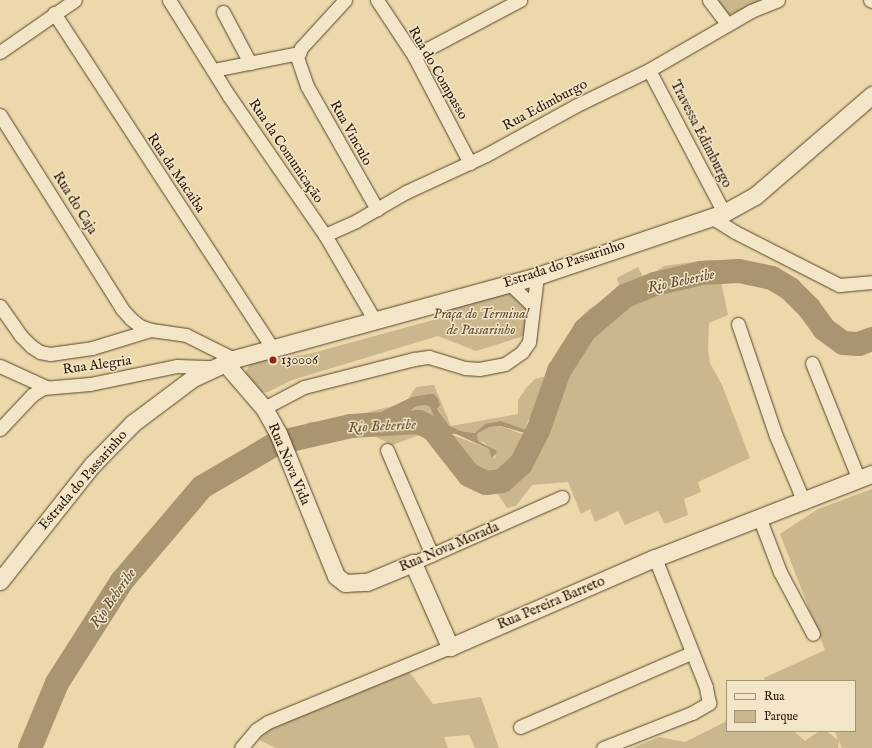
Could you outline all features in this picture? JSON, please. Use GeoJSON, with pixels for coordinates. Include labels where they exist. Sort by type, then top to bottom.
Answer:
{"type":"FeatureCollection","features":[{"type":"Feature","properties":{"kind":"street"},"geometry":{"type":"LineString","coordinates":[[0,52],[75,0]]}},
{"type":"Feature","properties":{"kind":"street","name":"Rua da Comunicação"},"geometry":{"type":"LineString","coordinates":[[169,0],[213,70],[325,235],[375,321]]}},
{"type":"Feature","properties":{"kind":"street"},"geometry":{"type":"LineString","coordinates":[[213,70],[299,53],[346,0]]}},
{"type":"Feature","properties":{"kind":"street","name":"Rua do Compasso"},"geometry":{"type":"LineString","coordinates":[[377,0],[414,56],[470,163]]}},
{"type":"Feature","properties":{"kind":"street"},"geometry":{"type":"LineString","coordinates":[[414,56],[520,0]]}},
{"type":"Feature","properties":{"kind":"street"},"geometry":{"type":"LineString","coordinates":[[709,0],[727,24]]}},
{"type":"Feature","properties":{"kind":"street","name":"Rua Edimburgo"},"geometry":{"type":"LineString","coordinates":[[325,235],[470,163],[574,106],[649,70],[727,24],[778,0]]}},
{"type":"Feature","properties":{"kind":"street"},"geometry":{"type":"LineString","coordinates":[[223,12],[250,63]]}},
{"type":"Feature","properties":{"kind":"street","name":"Rua da Macaiba"},"geometry":{"type":"LineString","coordinates":[[54,14],[273,349]]}},
{"type":"Feature","properties":{"kind":"street","name":"Rua Vinculo"},"geometry":{"type":"LineString","coordinates":[[299,53],[297,57],[300,70],[344,155],[376,209]]}},
{"type":"Feature","properties":{"kind":"street","name":"Travessa Edimburgo"},"geometry":{"type":"LineString","coordinates":[[649,70],[717,215]]}},
{"type":"Feature","properties":{"kind":"street","name":"Estrada do Passarinho"},"geometry":{"type":"LineString","coordinates":[[0,581],[52,512],[116,440],[174,390],[224,363],[537,276],[717,215],[755,196],[872,95]]}},
{"type":"Feature","properties":{"kind":"street","name":"Rua do Caja"},"geometry":{"type":"LineString","coordinates":[[0,115],[122,309],[140,326],[151,330]]}},
{"type":"Feature","properties":{"kind":"street"},"geometry":{"type":"LineString","coordinates":[[717,215],[735,232],[839,285],[872,282]]}},
{"type":"Feature","properties":{"kind":"street"},"geometry":{"type":"LineString","coordinates":[[264,408],[304,387],[414,358],[429,357],[465,368],[497,367],[522,352],[529,342],[532,329],[537,276]]}},
{"type":"Feature","properties":{"kind":"street"},"geometry":{"type":"LineString","coordinates":[[509,283],[533,306]]}},
{"type":"Feature","properties":{"kind":"street"},"geometry":{"type":"LineString","coordinates":[[0,306],[21,336],[31,346],[45,353],[92,348],[151,330],[186,335],[224,363]]}},
{"type":"Feature","properties":{"kind":"street"},"geometry":{"type":"LineString","coordinates":[[738,324],[776,436],[804,502]]}},
{"type":"Feature","properties":{"kind":"street","name":"Rua Nova Vida"},"geometry":{"type":"LineString","coordinates":[[224,363],[264,408],[278,433],[336,576]]}},
{"type":"Feature","properties":{"kind":"street","name":"Rua Alegria"},"geometry":{"type":"LineString","coordinates":[[0,429],[32,395],[46,387],[90,384],[177,366],[224,363]]}},
{"type":"Feature","properties":{"kind":"street"},"geometry":{"type":"LineString","coordinates":[[812,363],[866,477]]}},
{"type":"Feature","properties":{"kind":"street"},"geometry":{"type":"LineString","coordinates":[[0,366],[46,387]]}},
{"type":"Feature","properties":{"kind":"street"},"geometry":{"type":"LineString","coordinates":[[387,450],[432,554]]}},
{"type":"Feature","properties":{"kind":"street","name":"Rua Pereira Barreto"},"geometry":{"type":"LineString","coordinates":[[243,745],[256,730],[268,722],[450,647],[655,558],[866,477]]}},
{"type":"Feature","properties":{"kind":"street","name":"Rua Nova Morada"},"geometry":{"type":"LineString","coordinates":[[336,576],[345,584],[367,582],[562,497]]}},
{"type":"Feature","properties":{"kind":"street"},"geometry":{"type":"LineString","coordinates":[[759,517],[780,572],[813,634]]}},
{"type":"Feature","properties":{"kind":"street"},"geometry":{"type":"LineString","coordinates":[[603,748],[692,713],[709,703],[706,687],[691,653],[655,558]]}},
{"type":"Feature","properties":{"kind":"street"},"geometry":{"type":"LineString","coordinates":[[413,563],[450,647]]}},
{"type":"Feature","properties":{"kind":"street"},"geometry":{"type":"LineString","coordinates":[[520,727],[691,653]]}},
{"type":"Feature","properties":{"kind":"street"},"geometry":{"type":"LineString","coordinates":[[243,745],[257,748]]}},
{"type":"Feature","properties":{"kind":"green space"},"geometry":{"type":"Polygon","coordinates":[[[717,0],[768,0],[726,16],[717,0]]]}},
{"type":"Feature","properties":{"kind":"green space"},"geometry":{"type":"Polygon","coordinates":[[[707,260],[720,261],[723,268],[721,281],[728,315],[709,323],[708,349],[710,363],[722,385],[750,458],[698,482],[701,492],[684,499],[688,515],[665,524],[658,511],[625,525],[618,511],[595,522],[590,509],[581,514],[568,482],[532,485],[516,506],[507,508],[492,485],[480,488],[474,475],[456,475],[445,453],[428,432],[392,445],[372,435],[338,431],[362,418],[368,421],[368,426],[394,416],[397,413],[406,414],[415,407],[425,405],[430,407],[437,418],[443,421],[443,426],[450,434],[489,449],[492,459],[496,457],[485,443],[478,441],[477,434],[489,427],[501,426],[485,424],[476,433],[461,431],[449,427],[428,394],[412,398],[396,407],[381,412],[344,419],[322,428],[313,427],[303,432],[297,429],[310,422],[323,423],[393,406],[408,399],[416,387],[434,385],[451,426],[518,414],[518,400],[526,388],[535,379],[551,375],[575,323],[589,309],[608,298],[619,286],[617,278],[638,267],[644,279],[664,266],[707,260]],[[534,417],[528,420],[526,430],[522,431],[517,428],[501,426],[522,434],[528,430],[534,417]]]}},
{"type":"Feature","properties":{"kind":"green space","name":"Praça do Terminal de Passarinho"},"geometry":{"type":"Polygon","coordinates":[[[507,289],[529,306],[525,334],[521,337],[476,351],[438,336],[292,380],[268,392],[261,392],[244,375],[251,362],[309,354],[444,317],[456,305],[507,289]]]}},
{"type":"Feature","properties":{"kind":"green space"},"geometry":{"type":"Polygon","coordinates":[[[872,489],[872,748],[842,748],[839,741],[838,748],[632,748],[659,737],[685,742],[726,722],[726,732],[795,732],[805,741],[818,732],[827,732],[838,740],[835,732],[856,732],[856,680],[765,680],[764,678],[825,650],[780,534],[818,509],[872,489]]]}},
{"type":"Feature","properties":{"kind":"green space"},"geometry":{"type":"Polygon","coordinates":[[[408,670],[433,704],[481,697],[499,748],[475,748],[469,735],[444,737],[448,748],[276,748],[259,740],[268,728],[408,670]]]}},
{"type":"Feature","properties":{"kind":"shaded area"},"geometry":{"type":"Polygon","coordinates":[[[434,394],[438,399],[440,405],[437,409],[449,426],[461,431],[475,433],[485,424],[501,421],[526,430],[533,413],[534,417],[525,433],[501,426],[489,427],[477,434],[478,441],[497,451],[492,459],[489,449],[456,434],[446,433],[443,421],[434,416],[430,407],[425,405],[415,407],[406,414],[397,413],[391,420],[375,430],[370,429],[368,421],[362,418],[351,427],[294,446],[290,437],[299,431],[313,427],[322,428],[344,419],[381,412],[412,397],[434,394]]]}},
{"type":"Feature","properties":{"kind":"waterway","name":"Rio Beberibe"},"geometry":{"type":"LineString","coordinates":[[30,748],[57,683],[122,581],[202,487],[277,443],[351,426],[419,422],[433,429],[469,475],[486,483],[502,481],[521,464],[538,431],[559,371],[585,330],[625,296],[655,284],[702,273],[739,271],[772,278],[790,289],[809,308],[824,329],[843,343],[859,344],[872,339]]}},
{"type":"Feature","properties":{"kind":"place","name":"130006"},"geometry":{"type":"Point","coordinates":[273,360]}}]}
